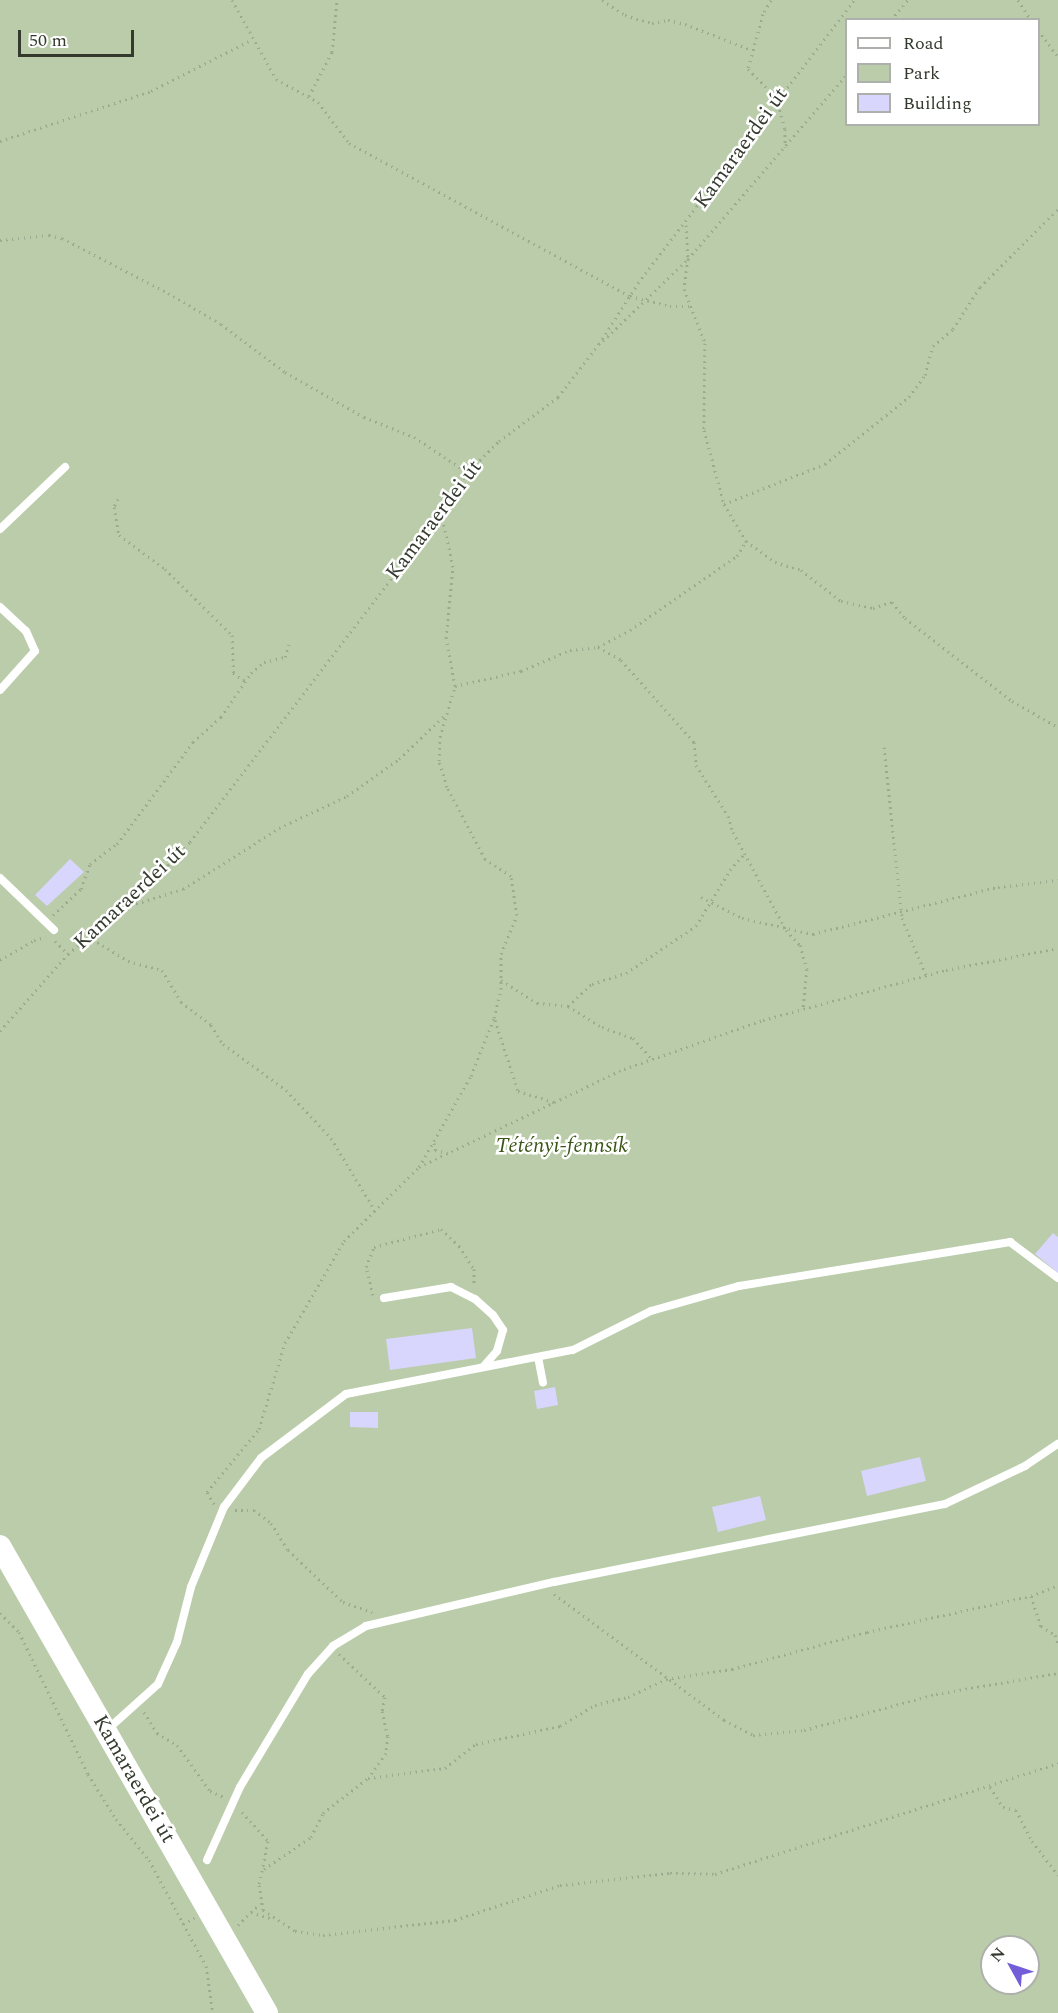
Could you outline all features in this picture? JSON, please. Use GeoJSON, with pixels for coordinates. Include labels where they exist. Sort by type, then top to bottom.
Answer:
{"type":"FeatureCollection","features":[{"type":"Feature","properties":{"kind":"street","name":"Kamaraerdei út"},"geometry":{"type":"LineString","coordinates":[[0,1546],[267,2013]]}},
{"type":"Feature","properties":{"kind":"lane"},"geometry":{"type":"LineString","coordinates":[[0,529],[65,467]]}},
{"type":"Feature","properties":{"kind":"lane"},"geometry":{"type":"LineString","coordinates":[[0,607],[26,631],[35,651],[0,690]]}},
{"type":"Feature","properties":{"kind":"lane"},"geometry":{"type":"LineString","coordinates":[[0,878],[52,927]]}},
{"type":"Feature","properties":{"kind":"lane"},"geometry":{"type":"LineString","coordinates":[[106,1731],[158,1684],[177,1642],[192,1587],[224,1507],[261,1458],[346,1394],[573,1350],[651,1311],[739,1286],[1010,1242],[1058,1278]]}},
{"type":"Feature","properties":{"kind":"lane"},"geometry":{"type":"LineString","coordinates":[[384,1298],[451,1287],[475,1299],[493,1315],[502,1330],[497,1352],[483,1367]]}},
{"type":"Feature","properties":{"kind":"lane"},"geometry":{"type":"LineString","coordinates":[[538,1357],[543,1383]]}},
{"type":"Feature","properties":{"kind":"lane"},"geometry":{"type":"LineString","coordinates":[[207,1860],[233,1801],[308,1674],[333,1646],[366,1626],[542,1584],[945,1504],[1025,1466],[1058,1444]]}},
{"type":"Feature","properties":{"kind":"path"},"geometry":{"type":"LineString","coordinates":[[232,0],[251,40],[276,79],[309,96],[349,143],[630,296],[670,306],[692,306]]}},
{"type":"Feature","properties":{"kind":"path"},"geometry":{"type":"LineString","coordinates":[[309,96],[332,52],[338,0]]}},
{"type":"Feature","properties":{"kind":"path"},"geometry":{"type":"LineString","coordinates":[[602,0],[625,15],[652,22],[668,20],[685,24],[752,50]]}},
{"type":"Feature","properties":{"kind":"path"},"geometry":{"type":"LineString","coordinates":[[771,0],[763,14],[748,69],[777,98],[785,129],[785,149]]}},
{"type":"Feature","properties":{"kind":"path","name":"Kamaraerdei út"},"geometry":{"type":"LineString","coordinates":[[0,1031],[68,954],[118,909],[147,887],[190,842],[441,511],[467,473],[499,441],[558,397],[777,98],[854,0]]}},
{"type":"Feature","properties":{"kind":"path"},"geometry":{"type":"LineString","coordinates":[[893,18],[908,0]]}},
{"type":"Feature","properties":{"kind":"path"},"geometry":{"type":"LineString","coordinates":[[1018,0],[1030,18]]}},
{"type":"Feature","properties":{"kind":"path"},"geometry":{"type":"LineString","coordinates":[[1040,33],[1058,57]]}},
{"type":"Feature","properties":{"kind":"path"},"geometry":{"type":"LineString","coordinates":[[0,141],[151,91],[251,40]]}},
{"type":"Feature","properties":{"kind":"path"},"geometry":{"type":"LineString","coordinates":[[599,344],[649,300],[688,259],[785,149],[845,76]]}},
{"type":"Feature","properties":{"kind":"path"},"geometry":{"type":"LineString","coordinates":[[724,504],[825,465],[909,397],[925,375],[933,346],[952,328],[980,287],[1058,209]]}},
{"type":"Feature","properties":{"kind":"path"},"geometry":{"type":"LineString","coordinates":[[686,223],[688,259],[684,289],[705,343],[704,430],[724,504],[746,541],[775,562],[801,570],[841,601],[873,608],[892,602],[905,618],[1012,701],[1058,727]]}},
{"type":"Feature","properties":{"kind":"path"},"geometry":{"type":"LineString","coordinates":[[0,240],[49,235],[62,238],[222,324],[285,372],[364,417],[414,437],[467,473]]}},
{"type":"Feature","properties":{"kind":"path"},"geometry":{"type":"LineString","coordinates":[[117,499],[114,507],[119,535],[165,569],[232,635],[233,674],[244,681]]}},
{"type":"Feature","properties":{"kind":"path"},"geometry":{"type":"LineString","coordinates":[[385,1621],[365,1608],[343,1602],[288,1550],[271,1522],[254,1510],[214,1504],[207,1492],[259,1430],[285,1343],[344,1240],[419,1167],[471,1076],[495,1018],[501,980],[501,954],[517,915],[511,876],[485,859],[447,787],[438,752],[455,686],[446,638],[453,567],[441,511]]}},
{"type":"Feature","properties":{"kind":"path"},"geometry":{"type":"LineString","coordinates":[[455,686],[521,671],[570,650],[598,647],[630,630],[737,556],[746,541]]}},
{"type":"Feature","properties":{"kind":"path"},"geometry":{"type":"LineString","coordinates":[[52,927],[57,910],[81,889],[90,864],[117,843],[193,742],[228,709],[244,681],[264,662],[285,657],[289,645]]}},
{"type":"Feature","properties":{"kind":"path"},"geometry":{"type":"LineString","coordinates":[[598,647],[621,660],[694,742],[696,765],[728,816],[786,930],[800,945],[807,969],[803,1009]]}},
{"type":"Feature","properties":{"kind":"path"},"geometry":{"type":"LineString","coordinates":[[118,909],[183,889],[279,828],[347,796],[399,759],[447,714]]}},
{"type":"Feature","properties":{"kind":"path"},"geometry":{"type":"LineString","coordinates":[[884,747],[902,912],[926,975]]}},
{"type":"Feature","properties":{"kind":"path"},"geometry":{"type":"LineString","coordinates":[[568,1006],[592,984],[626,974],[696,926],[713,903],[729,870],[745,853]]}},
{"type":"Feature","properties":{"kind":"path"},"geometry":{"type":"LineString","coordinates":[[701,897],[742,918],[786,930],[802,929],[813,934],[998,887],[1058,880]]}},
{"type":"Feature","properties":{"kind":"path"},"geometry":{"type":"LineString","coordinates":[[0,960],[34,940],[54,936],[68,954]]}},
{"type":"Feature","properties":{"kind":"path"},"geometry":{"type":"LineString","coordinates":[[87,936],[128,961],[162,970],[182,1002],[210,1025],[223,1044],[286,1090],[331,1138],[374,1209]]}},
{"type":"Feature","properties":{"kind":"path"},"geometry":{"type":"LineString","coordinates":[[419,1167],[652,1059],[803,1009],[926,975],[1058,948]]}},
{"type":"Feature","properties":{"kind":"path"},"geometry":{"type":"LineString","coordinates":[[501,980],[537,1003],[568,1006],[602,1027],[633,1038],[652,1059]]}},
{"type":"Feature","properties":{"kind":"path"},"geometry":{"type":"LineString","coordinates":[[495,1018],[518,1091],[555,1102]]}},
{"type":"Feature","properties":{"kind":"path"},"geometry":{"type":"LineString","coordinates":[[433,1141],[435,1150],[450,1153]]}},
{"type":"Feature","properties":{"kind":"path"},"geometry":{"type":"LineString","coordinates":[[384,1298],[374,1296],[366,1267],[374,1247],[441,1229],[459,1246],[474,1269],[475,1299]]}},
{"type":"Feature","properties":{"kind":"path"},"geometry":{"type":"LineString","coordinates":[[542,1584],[666,1679],[724,1720],[753,1735],[804,1730],[936,1694],[1058,1673]]}},
{"type":"Feature","properties":{"kind":"path"},"geometry":{"type":"LineString","coordinates":[[368,1778],[446,1768],[476,1744],[560,1726],[595,1705],[628,1697],[666,1679],[732,1669],[867,1632],[1031,1596],[1058,1585]]}},
{"type":"Feature","properties":{"kind":"path"},"geometry":{"type":"LineString","coordinates":[[1031,1596],[1041,1626],[1055,1635],[1058,1644]]}},
{"type":"Feature","properties":{"kind":"path"},"geometry":{"type":"LineString","coordinates":[[0,1613],[19,1632],[88,1774],[116,1819],[149,1860],[206,1966],[213,2013]]}},
{"type":"Feature","properties":{"kind":"path"},"geometry":{"type":"LineString","coordinates":[[264,1869],[311,1838],[323,1813],[368,1778],[386,1753],[388,1736],[382,1711],[385,1697],[333,1646]]}},
{"type":"Feature","properties":{"kind":"path"},"geometry":{"type":"LineString","coordinates":[[139,1703],[157,1733],[177,1745],[210,1791],[233,1801],[267,1841],[260,1904],[224,1938]]}},
{"type":"Feature","properties":{"kind":"path"},"geometry":{"type":"LineString","coordinates":[[251,1912],[272,1919],[295,1932],[323,1935],[454,1920],[560,1885],[670,1873],[715,1874],[990,1787],[1058,1763]]}},
{"type":"Feature","properties":{"kind":"path"},"geometry":{"type":"LineString","coordinates":[[990,1787],[1003,1807],[1016,1810],[1032,1841],[1058,1875]]}},
{"type":"Feature","properties":{"kind":"path"},"geometry":{"type":"LineString","coordinates":[[260,1904],[272,1919]]}},
{"type":"Feature","properties":{"kind":"green space","name":"Tétényi-fennsík"},"geometry":{"type":"Polygon","coordinates":[[[0,0],[1058,0],[1058,2013],[0,2013],[0,0]]]}},
{"type":"Feature","properties":{"kind":"building"},"geometry":{"type":"Polygon","coordinates":[[[70,859],[84,872],[47,906],[35,895],[70,859]]]}},
{"type":"Feature","properties":{"kind":"building"},"geometry":{"type":"Polygon","coordinates":[[[1053,1233],[1058,1237],[1058,1273],[1035,1254],[1053,1233]]]}},
{"type":"Feature","properties":{"kind":"building"},"geometry":{"type":"Polygon","coordinates":[[[472,1328],[476,1358],[390,1370],[386,1339],[472,1328]]]}},
{"type":"Feature","properties":{"kind":"building"},"geometry":{"type":"Polygon","coordinates":[[[555,1387],[558,1405],[537,1409],[534,1391],[555,1387]]]}},
{"type":"Feature","properties":{"kind":"building"},"geometry":{"type":"Polygon","coordinates":[[[350,1412],[378,1412],[378,1428],[350,1427],[350,1412]]]}},
{"type":"Feature","properties":{"kind":"building"},"geometry":{"type":"Polygon","coordinates":[[[920,1457],[926,1481],[867,1496],[861,1471],[920,1457]]]}},
{"type":"Feature","properties":{"kind":"building"},"geometry":{"type":"Polygon","coordinates":[[[760,1496],[766,1520],[718,1532],[712,1507],[760,1496]]]}}]}
